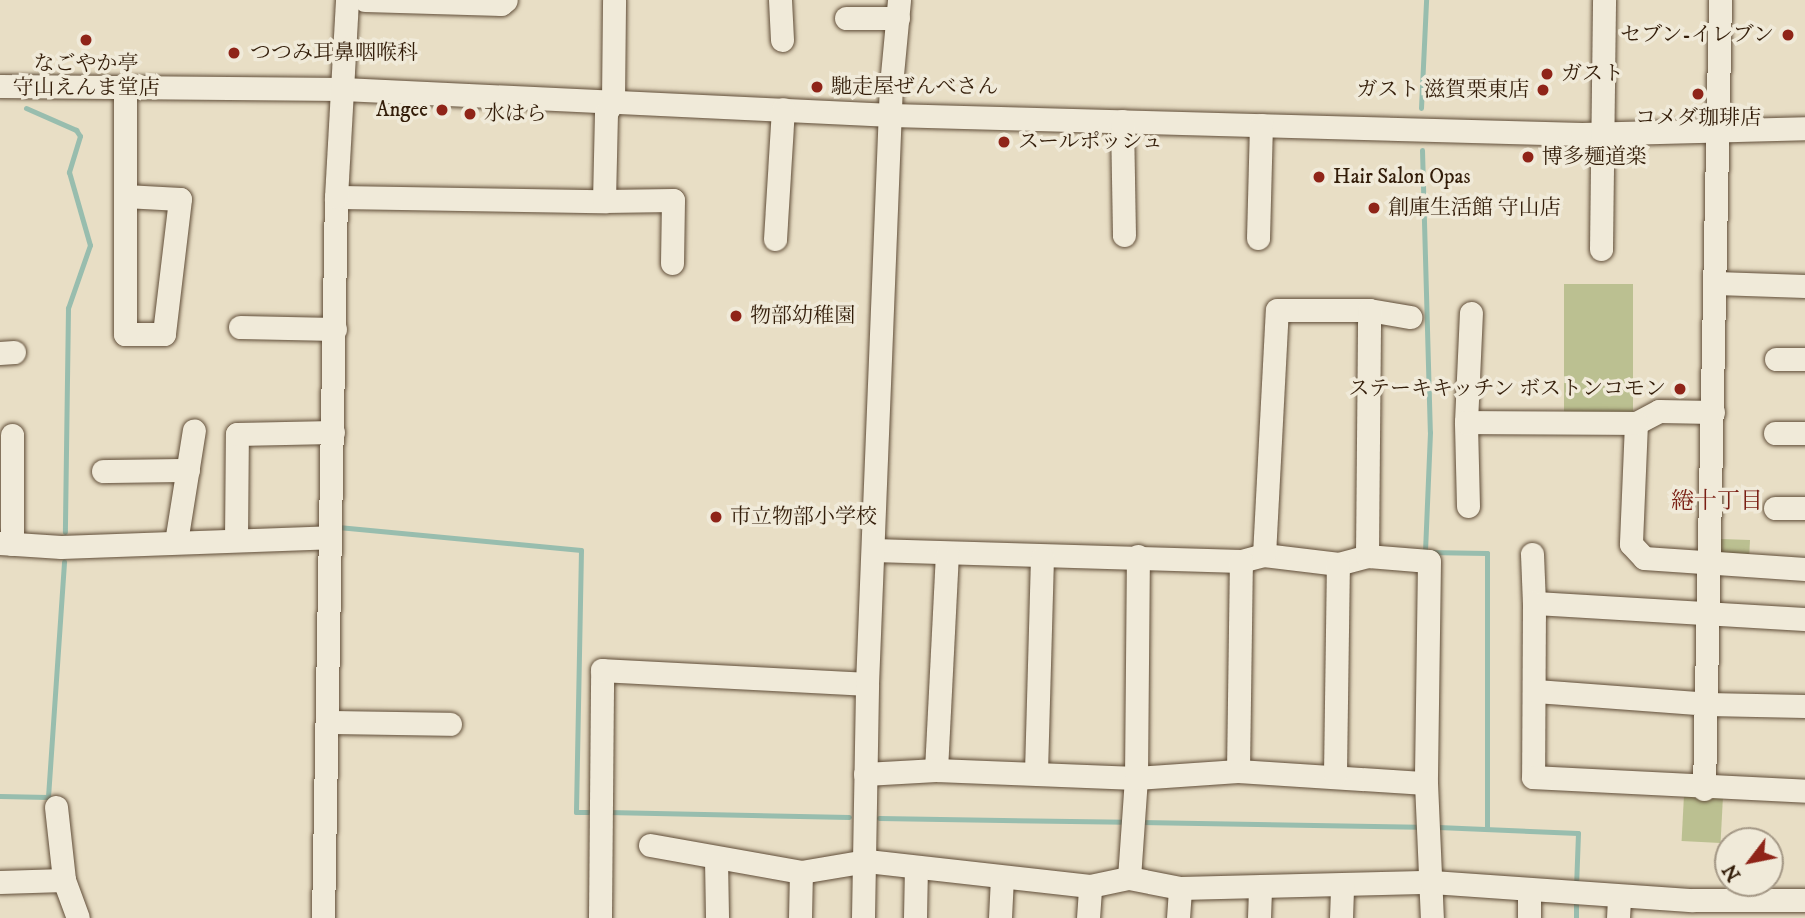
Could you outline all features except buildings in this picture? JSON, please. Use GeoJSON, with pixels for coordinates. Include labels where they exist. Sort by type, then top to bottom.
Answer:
{"type":"FeatureCollection","features":[{"type":"Feature","properties":{"kind":"street"},"geometry":{"type":"LineString","coordinates":[[323,918],[335,330],[342,197],[347,0]]}},
{"type":"Feature","properties":{"kind":"street"},"geometry":{"type":"LineString","coordinates":[[365,0],[501,4],[506,0]]}},
{"type":"Feature","properties":{"kind":"street"},"geometry":{"type":"LineString","coordinates":[[604,201],[606,114],[613,101],[614,0]]}},
{"type":"Feature","properties":{"kind":"street"},"geometry":{"type":"LineString","coordinates":[[780,0],[782,40]]}},
{"type":"Feature","properties":{"kind":"street"},"geometry":{"type":"LineString","coordinates":[[1601,249],[1604,0]]}},
{"type":"Feature","properties":{"kind":"street"},"geometry":{"type":"LineString","coordinates":[[1704,789],[1720,0]]}},
{"type":"Feature","properties":{"kind":"street"},"geometry":{"type":"LineString","coordinates":[[846,18],[898,9],[867,684],[867,861],[863,918]]}},
{"type":"Feature","properties":{"kind":"street"},"geometry":{"type":"LineString","coordinates":[[9,86],[343,89],[891,116],[1602,133],[1805,128]]}},
{"type":"Feature","properties":{"kind":"street"},"geometry":{"type":"LineString","coordinates":[[125,87],[125,196],[125,334],[164,334],[180,199],[125,196]]}},
{"type":"Feature","properties":{"kind":"street"},"geometry":{"type":"LineString","coordinates":[[775,239],[783,109]]}},
{"type":"Feature","properties":{"kind":"street"},"geometry":{"type":"LineString","coordinates":[[1122,121],[1124,235]]}},
{"type":"Feature","properties":{"kind":"street"},"geometry":{"type":"LineString","coordinates":[[1258,238],[1261,125]]}},
{"type":"Feature","properties":{"kind":"street"},"geometry":{"type":"LineString","coordinates":[[342,197],[673,200],[672,263]]}},
{"type":"Feature","properties":{"kind":"street"},"geometry":{"type":"LineString","coordinates":[[1716,283],[1805,286]]}},
{"type":"Feature","properties":{"kind":"street"},"geometry":{"type":"LineString","coordinates":[[1264,555],[1277,310],[1369,310],[1410,317]]}},
{"type":"Feature","properties":{"kind":"street"},"geometry":{"type":"LineString","coordinates":[[1367,556],[1369,310]]}},
{"type":"Feature","properties":{"kind":"street"},"geometry":{"type":"LineString","coordinates":[[1468,506],[1466,422],[1471,313]]}},
{"type":"Feature","properties":{"kind":"street"},"geometry":{"type":"LineString","coordinates":[[240,327],[335,330]]}},
{"type":"Feature","properties":{"kind":"street"},"geometry":{"type":"LineString","coordinates":[[1776,359],[1805,359]]}},
{"type":"Feature","properties":{"kind":"street"},"geometry":{"type":"LineString","coordinates":[[1466,422],[1636,423],[1659,411],[1713,412]]}},
{"type":"Feature","properties":{"kind":"street"},"geometry":{"type":"LineString","coordinates":[[1636,423],[1630,544],[1644,558],[1805,569]]}},
{"type":"Feature","properties":{"kind":"street"},"geometry":{"type":"LineString","coordinates":[[176,542],[194,430]]}},
{"type":"Feature","properties":{"kind":"street"},"geometry":{"type":"LineString","coordinates":[[236,540],[237,434],[333,432]]}},
{"type":"Feature","properties":{"kind":"street"},"geometry":{"type":"LineString","coordinates":[[1775,433],[1805,433]]}},
{"type":"Feature","properties":{"kind":"street"},"geometry":{"type":"LineString","coordinates":[[12,435],[6,543],[61,547],[330,537]]}},
{"type":"Feature","properties":{"kind":"street"},"geometry":{"type":"LineString","coordinates":[[103,471],[188,470]]}},
{"type":"Feature","properties":{"kind":"street"},"geometry":{"type":"LineString","coordinates":[[1775,508],[1805,508]]}},
{"type":"Feature","properties":{"kind":"street"},"geometry":{"type":"LineString","coordinates":[[873,550],[1042,558],[1138,556],[1241,561],[1264,555],[1338,564],[1367,556],[1429,561],[1426,783],[1432,918]]}},
{"type":"Feature","properties":{"kind":"street"},"geometry":{"type":"LineString","coordinates":[[936,770],[947,554]]}},
{"type":"Feature","properties":{"kind":"street"},"geometry":{"type":"LineString","coordinates":[[1532,554],[1536,691],[1533,777],[1704,789],[1805,791]]}},
{"type":"Feature","properties":{"kind":"street"},"geometry":{"type":"LineString","coordinates":[[1129,878],[1136,778],[1138,556]]}},
{"type":"Feature","properties":{"kind":"street"},"geometry":{"type":"LineString","coordinates":[[1036,772],[1042,558]]}},
{"type":"Feature","properties":{"kind":"street"},"geometry":{"type":"LineString","coordinates":[[1238,771],[1241,561]]}},
{"type":"Feature","properties":{"kind":"street"},"geometry":{"type":"LineString","coordinates":[[1335,774],[1338,564]]}},
{"type":"Feature","properties":{"kind":"street"},"geometry":{"type":"LineString","coordinates":[[1534,603],[1708,616],[1805,619]]}},
{"type":"Feature","properties":{"kind":"street"},"geometry":{"type":"LineString","coordinates":[[600,918],[602,670],[867,684]]}},
{"type":"Feature","properties":{"kind":"street"},"geometry":{"type":"LineString","coordinates":[[1536,691],[1707,704],[1805,706]]}},
{"type":"Feature","properties":{"kind":"street"},"geometry":{"type":"LineString","coordinates":[[327,722],[450,724]]}},
{"type":"Feature","properties":{"kind":"street"},"geometry":{"type":"LineString","coordinates":[[866,774],[936,770],[1136,778],[1238,771],[1335,774],[1426,783]]}},
{"type":"Feature","properties":{"kind":"street"},"geometry":{"type":"LineString","coordinates":[[56,807],[64,880],[78,918]]}},
{"type":"Feature","properties":{"kind":"street"},"geometry":{"type":"LineString","coordinates":[[650,845],[716,859],[801,872],[867,861],[1090,886],[1129,878],[1180,888],[1260,889],[1432,883],[1529,890],[1618,907],[1691,909],[1791,906]]}},
{"type":"Feature","properties":{"kind":"street"},"geometry":{"type":"LineString","coordinates":[[716,859],[717,918]]}},
{"type":"Feature","properties":{"kind":"street"},"geometry":{"type":"LineString","coordinates":[[915,918],[916,868]]}},
{"type":"Feature","properties":{"kind":"street"},"geometry":{"type":"LineString","coordinates":[[800,918],[801,872]]}},
{"type":"Feature","properties":{"kind":"street"},"geometry":{"type":"LineString","coordinates":[[1000,918],[1002,877]]}},
{"type":"Feature","properties":{"kind":"street"},"geometry":{"type":"LineString","coordinates":[[0,882],[64,880]]}},
{"type":"Feature","properties":{"kind":"street"},"geometry":{"type":"LineString","coordinates":[[1341,918],[1342,885]]}},
{"type":"Feature","properties":{"kind":"street"},"geometry":{"type":"LineString","coordinates":[[1088,918],[1090,886]]}},
{"type":"Feature","properties":{"kind":"street"},"geometry":{"type":"LineString","coordinates":[[1178,918],[1180,888]]}},
{"type":"Feature","properties":{"kind":"street"},"geometry":{"type":"LineString","coordinates":[[1259,918],[1260,889]]}},
{"type":"Feature","properties":{"kind":"street"},"geometry":{"type":"LineString","coordinates":[[1529,890],[1530,918]]}},
{"type":"Feature","properties":{"kind":"green space"},"geometry":{"type":"Polygon","coordinates":[[[1564,284],[1633,284],[1633,413],[1564,413],[1564,284]]]}},
{"type":"Feature","properties":{"kind":"green space"},"geometry":{"type":"Polygon","coordinates":[[[1721,539],[1750,540],[1749,560],[1721,556],[1721,539]]]}},
{"type":"Feature","properties":{"kind":"green space"},"geometry":{"type":"Polygon","coordinates":[[[1684,795],[1723,797],[1721,827],[1714,827],[1714,843],[1682,841],[1684,795]]]}},
{"type":"Feature","properties":{"kind":"waterway"},"geometry":{"type":"LineString","coordinates":[[1421,108],[1426,0]]}},
{"type":"Feature","properties":{"kind":"waterway"},"geometry":{"type":"LineString","coordinates":[[26,108],[76,130],[80,136],[69,172],[90,245],[68,308],[65,532]]}},
{"type":"Feature","properties":{"kind":"waterway"},"geometry":{"type":"LineString","coordinates":[[1422,150],[1430,432],[1425,552],[1487,553],[1487,827]]}},
{"type":"Feature","properties":{"kind":"waterway"},"geometry":{"type":"LineString","coordinates":[[338,527],[581,550],[576,812],[593,812]]}},
{"type":"Feature","properties":{"kind":"waterway"},"geometry":{"type":"LineString","coordinates":[[0,796],[48,797],[64,562]]}},
{"type":"Feature","properties":{"kind":"waterway"},"geometry":{"type":"LineString","coordinates":[[607,812],[849,817]]}},
{"type":"Feature","properties":{"kind":"waterway"},"geometry":{"type":"LineString","coordinates":[[879,818],[1125,822]]}},
{"type":"Feature","properties":{"kind":"waterway"},"geometry":{"type":"LineString","coordinates":[[1140,822],[1418,827]]}},
{"type":"Feature","properties":{"kind":"waterway"},"geometry":{"type":"LineString","coordinates":[[1438,827],[1578,833],[1576,887]]}},
{"type":"Feature","properties":{"kind":"waterway"},"geometry":{"type":"LineString","coordinates":[[1576,897],[1576,918]]}},
{"type":"Feature","properties":{"kind":"place","name":"セブン-イレブン"},"geometry":{"type":"Point","coordinates":[1788,35]}},
{"type":"Feature","properties":{"kind":"place","name":"なごやか亭 守山えんま堂店"},"geometry":{"type":"Point","coordinates":[86,40]}},
{"type":"Feature","properties":{"kind":"place","name":"つつみ耳鼻咽喉科"},"geometry":{"type":"Point","coordinates":[234,53]}},
{"type":"Feature","properties":{"kind":"place","name":"ガスト"},"geometry":{"type":"Point","coordinates":[1547,74]}},
{"type":"Feature","properties":{"kind":"place","name":"馳走屋ぜんべさん"},"geometry":{"type":"Point","coordinates":[817,87]}},
{"type":"Feature","properties":{"kind":"place","name":"ガスト 滋賀栗東店"},"geometry":{"type":"Point","coordinates":[1543,90]}},
{"type":"Feature","properties":{"kind":"place","name":"コメダ珈琲店"},"geometry":{"type":"Point","coordinates":[1698,94]}},
{"type":"Feature","properties":{"kind":"place","name":"Angee"},"geometry":{"type":"Point","coordinates":[442,110]}},
{"type":"Feature","properties":{"kind":"place","name":"水はら"},"geometry":{"type":"Point","coordinates":[470,114]}},
{"type":"Feature","properties":{"kind":"place","name":"スールポッシュ"},"geometry":{"type":"Point","coordinates":[1004,142]}},
{"type":"Feature","properties":{"kind":"place","name":"博多麺道楽"},"geometry":{"type":"Point","coordinates":[1528,157]}},
{"type":"Feature","properties":{"kind":"place","name":"Hair Salon Opas"},"geometry":{"type":"Point","coordinates":[1319,177]}},
{"type":"Feature","properties":{"kind":"place","name":"創庫生活館 守山店"},"geometry":{"type":"Point","coordinates":[1374,208]}},
{"type":"Feature","properties":{"kind":"place","name":"物部幼稚園"},"geometry":{"type":"Point","coordinates":[736,316]}},
{"type":"Feature","properties":{"kind":"place","name":"ステーキキッチン ボストンコモン"},"geometry":{"type":"Point","coordinates":[1680,389]}},
{"type":"Feature","properties":{"kind":"place","name":"市立物部小学校"},"geometry":{"type":"Point","coordinates":[716,517]}},
{"type":"Feature","properties":{"kind":"district","name":"綣十丁目"},"geometry":{"type":"Point","coordinates":[1717,502]}}]}
